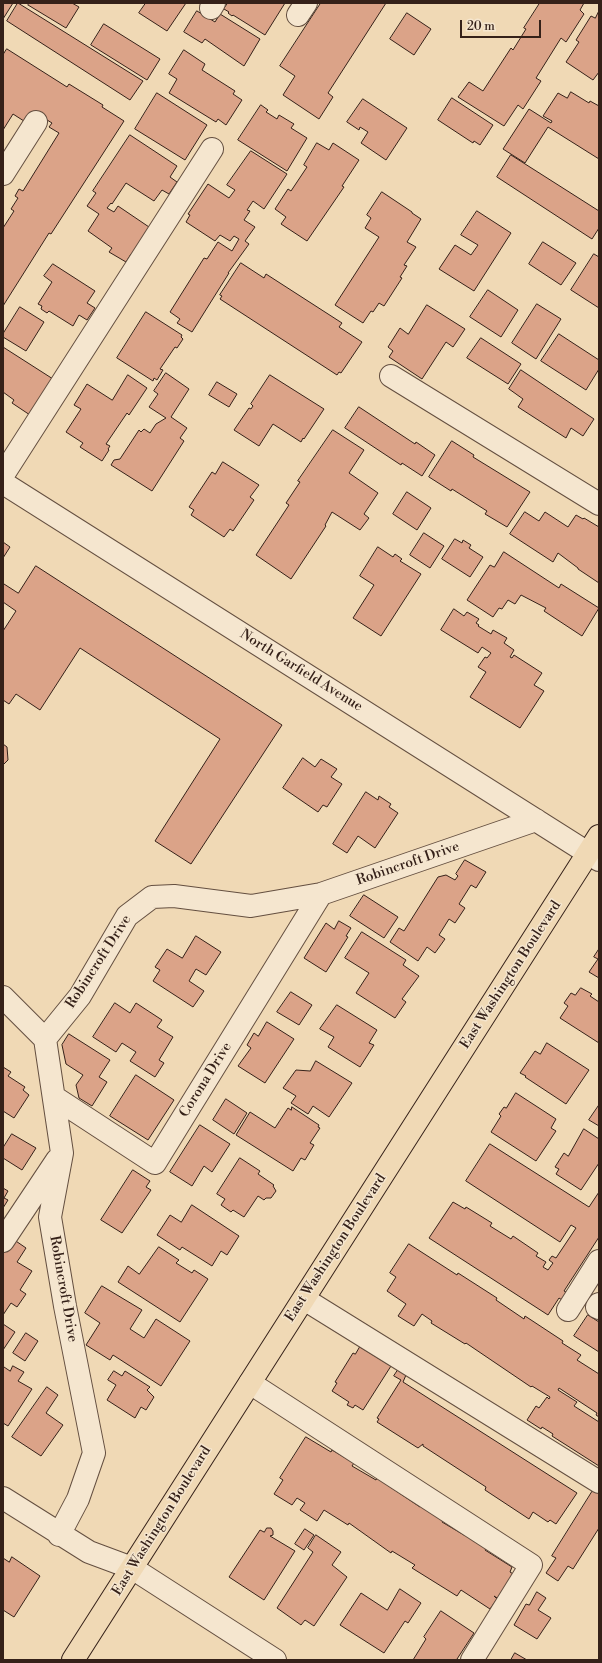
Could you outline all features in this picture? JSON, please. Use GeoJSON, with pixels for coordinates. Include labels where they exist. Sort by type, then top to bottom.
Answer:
{"type":"FeatureCollection","features":[{"type":"Feature","properties":{"kind":"main road","name":"East Washington Boulevard"},"geometry":{"type":"LineString","coordinates":[[74,1660],[250,1383],[595,849]]}},
{"type":"Feature","properties":{"kind":"street"},"geometry":{"type":"LineString","coordinates":[[3,174],[36,122]]}},
{"type":"Feature","properties":{"kind":"street"},"geometry":{"type":"LineString","coordinates":[[3,475],[212,149]]}},
{"type":"Feature","properties":{"kind":"street"},"geometry":{"type":"LineString","coordinates":[[391,376],[599,504]]}},
{"type":"Feature","properties":{"kind":"street","name":"North Garfield Avenue"},"geometry":{"type":"LineString","coordinates":[[3,483],[536,820],[595,849]]}},
{"type":"Feature","properties":{"kind":"street","name":"Robincroft Drive"},"geometry":{"type":"LineString","coordinates":[[59,1535],[78,1499],[94,1453],[65,1306],[50,1218],[62,1153],[45,1039],[80,996],[127,916],[152,897],[174,896],[251,906],[321,894],[536,820]]}},
{"type":"Feature","properties":{"kind":"street","name":"Corona Drive"},"geometry":{"type":"LineString","coordinates":[[54,1097],[156,1163],[321,894]]}},
{"type":"Feature","properties":{"kind":"street"},"geometry":{"type":"LineString","coordinates":[[3,996],[45,1039]]}},
{"type":"Feature","properties":{"kind":"street"},"geometry":{"type":"LineString","coordinates":[[3,1241],[62,1153]]}},
{"type":"Feature","properties":{"kind":"street"},"geometry":{"type":"LineString","coordinates":[[568,1310],[599,1261]]}},
{"type":"Feature","properties":{"kind":"street"},"geometry":{"type":"LineString","coordinates":[[304,1299],[599,1482]]}},
{"type":"Feature","properties":{"kind":"street"},"geometry":{"type":"LineString","coordinates":[[599,1304],[597,1307],[599,1308]]}},
{"type":"Feature","properties":{"kind":"street"},"geometry":{"type":"LineString","coordinates":[[250,1383],[531,1565],[472,1660]]}},
{"type":"Feature","properties":{"kind":"street"},"geometry":{"type":"LineString","coordinates":[[3,1498],[59,1535],[89,1552],[132,1568],[275,1660]]}},
{"type":"Feature","properties":{"kind":"building"},"geometry":{"type":"Polygon","coordinates":[[[3,3],[13,3],[3,19],[3,3]]]}},
{"type":"Feature","properties":{"kind":"building"},"geometry":{"type":"Polygon","coordinates":[[[18,3],[143,81],[130,100],[7,21],[18,3]]]}},
{"type":"Feature","properties":{"kind":"building"},"geometry":{"type":"Polygon","coordinates":[[[30,3],[72,3],[79,7],[66,28],[28,5],[30,3]]]}},
{"type":"Feature","properties":{"kind":"building"},"geometry":{"type":"Polygon","coordinates":[[[146,3],[186,3],[167,31],[139,13],[146,3]]]}},
{"type":"Feature","properties":{"kind":"building"},"geometry":{"type":"Polygon","coordinates":[[[228,3],[285,3],[265,35],[228,13],[229,12],[224,9],[228,3]]]}},
{"type":"Feature","properties":{"kind":"building"},"geometry":{"type":"Polygon","coordinates":[[[321,3],[386,3],[328,93],[333,97],[319,119],[283,95],[295,76],[280,66],[321,3]]]}},
{"type":"Feature","properties":{"kind":"building"},"geometry":{"type":"Polygon","coordinates":[[[540,3],[584,3],[580,10],[584,14],[566,42],[561,38],[536,78],[541,81],[523,109],[518,105],[504,126],[458,97],[469,82],[483,91],[511,48],[513,50],[526,29],[524,28],[540,3]]]}},
{"type":"Feature","properties":{"kind":"building"},"geometry":{"type":"Polygon","coordinates":[[[197,11],[215,22],[220,14],[260,39],[244,66],[205,39],[202,43],[184,32],[197,11]]]}},
{"type":"Feature","properties":{"kind":"building"},"geometry":{"type":"Polygon","coordinates":[[[599,11],[599,72],[593,80],[566,62],[579,42],[576,40],[591,16],[595,18],[599,11]]]}},
{"type":"Feature","properties":{"kind":"building"},"geometry":{"type":"Polygon","coordinates":[[[407,13],[431,29],[414,55],[390,39],[407,13]]]}},
{"type":"Feature","properties":{"kind":"building"},"geometry":{"type":"Polygon","coordinates":[[[104,24],[160,59],[147,80],[91,45],[104,24]]]}},
{"type":"Feature","properties":{"kind":"building"},"geometry":{"type":"Polygon","coordinates":[[[7,49],[67,87],[69,84],[103,105],[102,107],[124,121],[51,234],[49,233],[3,306],[3,228],[14,211],[11,209],[18,198],[15,196],[19,189],[23,191],[59,133],[49,127],[52,123],[34,112],[27,123],[13,114],[3,130],[3,55],[7,49]]]}},
{"type":"Feature","properties":{"kind":"building"},"geometry":{"type":"Polygon","coordinates":[[[184,50],[205,64],[202,70],[235,91],[233,94],[242,100],[226,125],[218,119],[216,122],[169,93],[177,79],[169,74],[184,50]]]}},
{"type":"Feature","properties":{"kind":"building"},"geometry":{"type":"Polygon","coordinates":[[[571,92],[589,103],[590,101],[599,106],[599,159],[548,127],[525,163],[503,149],[529,109],[551,123],[552,121],[543,116],[558,93],[567,98],[571,92]]]}},
{"type":"Feature","properties":{"kind":"building"},"geometry":{"type":"Polygon","coordinates":[[[157,93],[207,125],[185,160],[135,129],[157,93]]]}},
{"type":"Feature","properties":{"kind":"building"},"geometry":{"type":"Polygon","coordinates":[[[452,98],[493,125],[480,145],[474,141],[473,143],[438,120],[452,98]]]}},
{"type":"Feature","properties":{"kind":"building"},"geometry":{"type":"Polygon","coordinates":[[[363,99],[407,128],[386,160],[361,143],[368,132],[360,127],[359,130],[347,122],[363,99]]]}},
{"type":"Feature","properties":{"kind":"building"},"geometry":{"type":"Polygon","coordinates":[[[261,105],[268,110],[266,112],[277,119],[279,115],[294,124],[291,128],[307,138],[287,171],[238,140],[261,105]]]}},
{"type":"Feature","properties":{"kind":"building"},"geometry":{"type":"Polygon","coordinates":[[[130,135],[177,166],[170,177],[177,182],[169,194],[162,190],[154,201],[126,183],[112,204],[111,203],[107,208],[114,212],[118,206],[149,227],[137,258],[131,254],[126,262],[109,252],[112,248],[88,231],[99,214],[87,206],[96,193],[93,191],[130,135]]]}},
{"type":"Feature","properties":{"kind":"building"},"geometry":{"type":"Polygon","coordinates":[[[317,143],[329,150],[333,143],[359,160],[342,186],[344,187],[307,241],[281,224],[286,217],[275,209],[288,189],[291,191],[307,167],[304,165],[317,143]]]}},
{"type":"Feature","properties":{"kind":"building"},"geometry":{"type":"Polygon","coordinates":[[[251,151],[287,174],[264,209],[253,201],[247,210],[250,211],[244,220],[255,227],[245,241],[249,244],[228,273],[192,332],[177,323],[180,319],[170,312],[204,258],[207,259],[218,242],[232,251],[239,239],[234,236],[230,241],[220,235],[215,241],[186,222],[190,215],[188,214],[208,184],[229,198],[235,190],[227,185],[251,151]]]}},
{"type":"Feature","properties":{"kind":"building"},"geometry":{"type":"Polygon","coordinates":[[[511,155],[599,211],[599,228],[592,239],[497,177],[511,155]]]}},
{"type":"Feature","properties":{"kind":"building"},"geometry":{"type":"Polygon","coordinates":[[[382,192],[421,219],[407,242],[416,247],[404,265],[407,266],[400,277],[402,278],[384,306],[379,303],[373,312],[371,311],[363,323],[335,305],[379,237],[365,228],[371,218],[367,215],[382,192]]]}},
{"type":"Feature","properties":{"kind":"building"},"geometry":{"type":"Polygon","coordinates":[[[477,211],[511,233],[474,291],[439,269],[455,245],[471,255],[478,245],[461,235],[477,211]]]}},
{"type":"Feature","properties":{"kind":"building"},"geometry":{"type":"Polygon","coordinates":[[[543,242],[576,263],[561,285],[529,264],[543,242]]]}},
{"type":"Feature","properties":{"kind":"building"},"geometry":{"type":"Polygon","coordinates":[[[594,254],[599,257],[599,308],[571,290],[594,254]]]}},
{"type":"Feature","properties":{"kind":"building"},"geometry":{"type":"Polygon","coordinates":[[[241,263],[264,278],[266,274],[342,323],[339,327],[362,342],[341,373],[339,372],[337,375],[220,299],[222,296],[220,295],[241,263]]]}},
{"type":"Feature","properties":{"kind":"building"},"geometry":{"type":"Polygon","coordinates":[[[53,264],[95,291],[87,303],[95,308],[87,320],[79,315],[73,326],[49,311],[47,313],[41,309],[42,306],[38,304],[52,282],[44,276],[53,264]]]}},
{"type":"Feature","properties":{"kind":"building"},"geometry":{"type":"Polygon","coordinates":[[[488,290],[518,310],[501,337],[470,317],[488,290]]]}},
{"type":"Feature","properties":{"kind":"building"},"geometry":{"type":"Polygon","coordinates":[[[537,304],[561,319],[536,359],[512,343],[537,304]]]}},
{"type":"Feature","properties":{"kind":"building"},"geometry":{"type":"Polygon","coordinates":[[[427,305],[465,329],[453,347],[446,342],[422,379],[389,357],[393,351],[388,347],[400,328],[408,334],[427,305]]]}},
{"type":"Feature","properties":{"kind":"building"},"geometry":{"type":"Polygon","coordinates":[[[20,307],[44,322],[26,351],[3,337],[3,334],[20,307]]]}},
{"type":"Feature","properties":{"kind":"building"},"geometry":{"type":"Polygon","coordinates":[[[146,312],[182,335],[181,337],[183,339],[177,348],[175,347],[160,369],[163,370],[157,380],[154,378],[153,381],[117,358],[146,312]]]}},
{"type":"Feature","properties":{"kind":"building"},"geometry":{"type":"Polygon","coordinates":[[[559,334],[599,360],[599,369],[586,390],[541,361],[559,334]]]}},
{"type":"Feature","properties":{"kind":"building"},"geometry":{"type":"Polygon","coordinates":[[[481,338],[521,364],[508,384],[467,358],[481,338]]]}},
{"type":"Feature","properties":{"kind":"building"},"geometry":{"type":"Polygon","coordinates":[[[3,347],[53,379],[30,415],[12,403],[14,400],[3,392],[3,347]]]}},
{"type":"Feature","properties":{"kind":"building"},"geometry":{"type":"Polygon","coordinates":[[[521,370],[594,419],[583,436],[571,428],[566,438],[518,407],[523,399],[509,389],[521,370]]]}},
{"type":"Feature","properties":{"kind":"building"},"geometry":{"type":"Polygon","coordinates":[[[166,373],[189,389],[171,417],[187,428],[180,438],[184,441],[152,491],[111,465],[114,460],[120,459],[139,430],[141,432],[144,429],[150,433],[156,424],[166,418],[149,407],[158,394],[154,391],[166,373]]]}},
{"type":"Feature","properties":{"kind":"building"},"geometry":{"type":"Polygon","coordinates":[[[128,375],[147,388],[129,415],[127,413],[106,444],[110,446],[102,461],[80,447],[83,443],[66,432],[81,409],[74,405],[87,384],[112,400],[128,375]]]}},
{"type":"Feature","properties":{"kind":"building"},"geometry":{"type":"Polygon","coordinates":[[[270,375],[324,409],[301,442],[273,424],[259,446],[234,430],[249,408],[251,409],[253,406],[251,404],[270,375]]]}},
{"type":"Feature","properties":{"kind":"building"},"geometry":{"type":"Polygon","coordinates":[[[217,382],[237,394],[229,407],[209,395],[217,382]]]}},
{"type":"Feature","properties":{"kind":"building"},"geometry":{"type":"Polygon","coordinates":[[[359,407],[415,444],[416,442],[435,455],[422,476],[402,463],[401,465],[345,428],[359,407]]]}},
{"type":"Feature","properties":{"kind":"building"},"geometry":{"type":"Polygon","coordinates":[[[333,430],[364,450],[349,473],[378,493],[364,514],[369,518],[360,530],[332,512],[325,525],[326,526],[291,579],[256,555],[289,505],[286,503],[300,482],[298,481],[333,430]]]}},
{"type":"Feature","properties":{"kind":"building"},"geometry":{"type":"Polygon","coordinates":[[[452,441],[474,455],[473,457],[530,492],[507,527],[485,514],[487,511],[452,489],[451,491],[429,477],[452,441]]]}},
{"type":"Feature","properties":{"kind":"building"},"geometry":{"type":"Polygon","coordinates":[[[223,462],[259,485],[250,497],[254,500],[233,531],[230,529],[224,537],[191,515],[194,510],[189,507],[212,472],[215,474],[223,462]]]}},
{"type":"Feature","properties":{"kind":"building"},"geometry":{"type":"Polygon","coordinates":[[[407,492],[431,508],[417,530],[393,514],[407,492]]]}},
{"type":"Feature","properties":{"kind":"building"},"geometry":{"type":"Polygon","coordinates":[[[525,512],[539,521],[545,512],[568,527],[576,515],[599,527],[599,583],[558,553],[553,562],[510,534],[525,512]]]}},
{"type":"Feature","properties":{"kind":"building"},"geometry":{"type":"Polygon","coordinates":[[[424,533],[444,546],[430,568],[410,555],[424,533]]]}},
{"type":"Feature","properties":{"kind":"building"},"geometry":{"type":"Polygon","coordinates":[[[455,539],[462,543],[463,540],[471,545],[469,548],[483,557],[470,577],[442,559],[455,539]]]}},
{"type":"Feature","properties":{"kind":"building"},"geometry":{"type":"Polygon","coordinates":[[[3,542],[10,547],[3,558],[3,542]]]}},
{"type":"Feature","properties":{"kind":"building"},"geometry":{"type":"Polygon","coordinates":[[[378,547],[393,557],[395,554],[402,559],[400,561],[421,574],[381,636],[353,618],[374,585],[360,576],[378,547]]]}},
{"type":"Feature","properties":{"kind":"building"},"geometry":{"type":"Polygon","coordinates":[[[504,552],[559,588],[561,584],[599,608],[582,636],[544,611],[546,608],[521,595],[515,604],[508,600],[502,609],[499,608],[493,617],[467,600],[490,565],[494,567],[504,552]]]}},
{"type":"Feature","properties":{"kind":"building"},"geometry":{"type":"Polygon","coordinates":[[[36,566],[282,725],[191,864],[155,841],[220,739],[80,648],[40,710],[16,694],[9,704],[3,700],[3,631],[16,611],[3,602],[3,585],[4,584],[18,593],[36,566]]]}},
{"type":"Feature","properties":{"kind":"building"},"geometry":{"type":"Polygon","coordinates":[[[454,609],[464,616],[467,612],[479,619],[476,623],[479,625],[478,626],[491,634],[493,630],[507,638],[504,643],[514,650],[510,657],[512,658],[514,655],[542,673],[534,685],[544,691],[520,728],[470,697],[486,672],[478,667],[485,657],[487,658],[491,653],[482,647],[478,653],[441,630],[454,609]]]}},
{"type":"Feature","properties":{"kind":"building"},"geometry":{"type":"Polygon","coordinates":[[[3,744],[7,747],[8,760],[3,765],[3,744]]]}},
{"type":"Feature","properties":{"kind":"building"},"geometry":{"type":"Polygon","coordinates":[[[303,758],[315,767],[321,759],[337,769],[331,777],[342,784],[327,807],[323,805],[318,812],[283,788],[303,758]]]}},
{"type":"Feature","properties":{"kind":"building"},"geometry":{"type":"Polygon","coordinates":[[[366,792],[378,800],[379,796],[391,804],[389,807],[398,813],[375,848],[358,836],[347,853],[333,844],[366,792]]]}},
{"type":"Feature","properties":{"kind":"building"},"geometry":{"type":"Polygon","coordinates":[[[465,860],[486,872],[476,888],[471,885],[459,904],[465,908],[455,923],[449,919],[439,935],[445,939],[435,953],[427,947],[418,961],[390,942],[399,928],[404,931],[438,877],[446,875],[455,880],[458,876],[456,874],[465,860]]]}},
{"type":"Feature","properties":{"kind":"building"},"geometry":{"type":"Polygon","coordinates":[[[364,895],[398,917],[384,938],[350,916],[364,895]]]}},
{"type":"Feature","properties":{"kind":"building"},"geometry":{"type":"Polygon","coordinates":[[[339,921],[351,928],[346,936],[348,937],[326,972],[304,958],[326,923],[334,929],[339,921]]]}},
{"type":"Feature","properties":{"kind":"building"},"geometry":{"type":"Polygon","coordinates":[[[362,932],[406,960],[403,965],[419,976],[402,999],[406,1002],[395,1018],[356,993],[369,973],[345,958],[362,932]]]}},
{"type":"Feature","properties":{"kind":"building"},"geometry":{"type":"Polygon","coordinates":[[[196,936],[221,952],[206,975],[196,969],[189,981],[204,991],[193,1007],[153,981],[160,970],[155,967],[167,949],[182,958],[196,936]]]}},
{"type":"Feature","properties":{"kind":"building"},"geometry":{"type":"Polygon","coordinates":[[[599,949],[599,978],[589,972],[598,959],[594,957],[599,949]]]}},
{"type":"Feature","properties":{"kind":"building"},"geometry":{"type":"Polygon","coordinates":[[[581,988],[592,994],[590,996],[599,1002],[599,1043],[560,1018],[568,1006],[564,1003],[571,993],[575,995],[581,988]]]}},
{"type":"Feature","properties":{"kind":"building"},"geometry":{"type":"Polygon","coordinates":[[[291,992],[312,1005],[299,1025],[277,1012],[291,992]]]}},
{"type":"Feature","properties":{"kind":"building"},"geometry":{"type":"Polygon","coordinates":[[[115,1003],[130,1013],[136,1003],[162,1020],[157,1027],[173,1037],[159,1060],[164,1063],[155,1077],[130,1061],[136,1052],[122,1043],[116,1052],[93,1037],[115,1003]]]}},
{"type":"Feature","properties":{"kind":"building"},"geometry":{"type":"Polygon","coordinates":[[[337,1005],[377,1030],[369,1043],[374,1045],[360,1067],[328,1047],[334,1037],[320,1029],[337,1005]]]}},
{"type":"Feature","properties":{"kind":"building"},"geometry":{"type":"Polygon","coordinates":[[[267,1022],[294,1039],[265,1083],[238,1066],[251,1048],[247,1045],[254,1033],[258,1036],[267,1022]]]}},
{"type":"Feature","properties":{"kind":"building"},"geometry":{"type":"Polygon","coordinates":[[[69,1034],[110,1060],[99,1077],[107,1082],[92,1106],[79,1098],[76,1085],[83,1075],[66,1064],[62,1045],[69,1034]]]}},
{"type":"Feature","properties":{"kind":"building"},"geometry":{"type":"Polygon","coordinates":[[[547,1043],[589,1070],[566,1104],[520,1073],[535,1051],[540,1054],[547,1043]]]}},
{"type":"Feature","properties":{"kind":"building"},"geometry":{"type":"Polygon","coordinates":[[[316,1061],[352,1083],[329,1117],[313,1106],[308,1114],[291,1103],[296,1096],[283,1088],[296,1070],[310,1071],[316,1061]]]}},
{"type":"Feature","properties":{"kind":"building"},"geometry":{"type":"Polygon","coordinates":[[[3,1067],[11,1072],[8,1076],[25,1087],[23,1090],[29,1095],[14,1118],[3,1111],[3,1067]]]}},
{"type":"Feature","properties":{"kind":"building"},"geometry":{"type":"Polygon","coordinates":[[[136,1075],[174,1100],[148,1140],[110,1116],[136,1075]]]}},
{"type":"Feature","properties":{"kind":"building"},"geometry":{"type":"Polygon","coordinates":[[[516,1093],[556,1119],[551,1128],[556,1131],[536,1161],[491,1132],[501,1116],[499,1114],[504,1107],[506,1108],[516,1093]]]}},
{"type":"Feature","properties":{"kind":"building"},"geometry":{"type":"Polygon","coordinates":[[[226,1099],[247,1113],[234,1134],[213,1120],[226,1099]]]}},
{"type":"Feature","properties":{"kind":"building"},"geometry":{"type":"Polygon","coordinates":[[[599,1105],[599,1126],[589,1120],[599,1105]]]}},
{"type":"Feature","properties":{"kind":"building"},"geometry":{"type":"Polygon","coordinates":[[[292,1107],[319,1125],[318,1127],[320,1128],[310,1143],[314,1145],[305,1160],[301,1158],[293,1171],[236,1135],[250,1112],[275,1128],[288,1108],[291,1110],[292,1107]]]}},
{"type":"Feature","properties":{"kind":"building"},"geometry":{"type":"Polygon","coordinates":[[[200,1125],[230,1144],[212,1172],[204,1166],[192,1186],[170,1172],[200,1125]]]}},
{"type":"Feature","properties":{"kind":"building"},"geometry":{"type":"Polygon","coordinates":[[[584,1129],[599,1139],[599,1163],[581,1190],[556,1174],[559,1169],[555,1167],[564,1153],[568,1156],[584,1129]]]}},
{"type":"Feature","properties":{"kind":"building"},"geometry":{"type":"Polygon","coordinates":[[[12,1134],[36,1148],[22,1170],[3,1158],[3,1148],[12,1134]]]}},
{"type":"Feature","properties":{"kind":"building"},"geometry":{"type":"Polygon","coordinates":[[[490,1144],[589,1207],[599,1192],[599,1237],[564,1291],[570,1294],[565,1302],[559,1298],[548,1315],[429,1238],[453,1202],[465,1209],[466,1207],[492,1223],[490,1226],[511,1239],[513,1236],[538,1253],[536,1256],[546,1262],[543,1267],[548,1270],[553,1263],[549,1260],[552,1256],[556,1258],[576,1228],[571,1225],[560,1242],[466,1181],[490,1144]]]}},
{"type":"Feature","properties":{"kind":"building"},"geometry":{"type":"Polygon","coordinates":[[[240,1158],[260,1171],[258,1174],[274,1185],[273,1186],[276,1191],[271,1198],[266,1198],[264,1200],[258,1196],[244,1217],[233,1210],[231,1212],[221,1205],[225,1199],[217,1194],[240,1158]]]}},
{"type":"Feature","properties":{"kind":"building"},"geometry":{"type":"Polygon","coordinates":[[[133,1170],[150,1181],[146,1187],[151,1190],[122,1233],[101,1220],[133,1170]]]}},
{"type":"Feature","properties":{"kind":"building"},"geometry":{"type":"Polygon","coordinates":[[[3,1188],[8,1191],[4,1198],[8,1200],[3,1208],[3,1188]]]}},
{"type":"Feature","properties":{"kind":"building"},"geometry":{"type":"Polygon","coordinates":[[[192,1205],[239,1236],[227,1255],[221,1251],[212,1266],[182,1247],[180,1250],[157,1235],[170,1215],[181,1222],[192,1205]]]}},
{"type":"Feature","properties":{"kind":"building"},"geometry":{"type":"Polygon","coordinates":[[[10,1237],[26,1248],[17,1262],[32,1271],[20,1290],[26,1294],[17,1307],[11,1303],[3,1315],[3,1248],[10,1237]]]}},
{"type":"Feature","properties":{"kind":"building"},"geometry":{"type":"Polygon","coordinates":[[[409,1244],[457,1275],[458,1273],[497,1298],[496,1300],[524,1319],[525,1316],[563,1341],[562,1343],[581,1355],[577,1360],[599,1374],[599,1417],[596,1415],[597,1413],[559,1388],[558,1390],[577,1402],[574,1406],[599,1422],[599,1466],[552,1436],[553,1434],[542,1427],[541,1429],[527,1420],[536,1406],[539,1408],[547,1397],[549,1399],[550,1397],[532,1386],[531,1387],[466,1343],[465,1344],[431,1323],[432,1321],[422,1314],[414,1326],[398,1316],[406,1304],[387,1291],[396,1277],[390,1273],[409,1244]]]}},
{"type":"Feature","properties":{"kind":"building"},"geometry":{"type":"Polygon","coordinates":[[[159,1247],[179,1260],[176,1263],[192,1273],[194,1270],[208,1279],[180,1322],[118,1282],[128,1266],[139,1274],[159,1247]]]}},
{"type":"Feature","properties":{"kind":"building"},"geometry":{"type":"Polygon","coordinates":[[[102,1286],[142,1310],[130,1329],[144,1338],[156,1319],[190,1341],[161,1386],[113,1355],[110,1360],[86,1345],[100,1323],[85,1313],[102,1286]]]}},
{"type":"Feature","properties":{"kind":"building"},"geometry":{"type":"Polygon","coordinates":[[[588,1315],[599,1322],[599,1352],[574,1336],[588,1315]]]}},
{"type":"Feature","properties":{"kind":"building"},"geometry":{"type":"Polygon","coordinates":[[[3,1324],[15,1332],[3,1350],[3,1324]]]}},
{"type":"Feature","properties":{"kind":"building"},"geometry":{"type":"Polygon","coordinates":[[[26,1333],[38,1341],[25,1361],[13,1353],[26,1333]]]}},
{"type":"Feature","properties":{"kind":"building"},"geometry":{"type":"Polygon","coordinates":[[[360,1347],[391,1366],[363,1410],[355,1405],[353,1408],[347,1405],[349,1402],[332,1391],[337,1383],[335,1382],[353,1353],[355,1354],[360,1347]]]}},
{"type":"Feature","properties":{"kind":"building"},"geometry":{"type":"Polygon","coordinates":[[[13,1366],[24,1372],[18,1381],[32,1389],[8,1426],[3,1423],[3,1368],[4,1367],[10,1371],[13,1366]]]}},
{"type":"Feature","properties":{"kind":"building"},"geometry":{"type":"Polygon","coordinates":[[[398,1370],[406,1375],[403,1382],[577,1493],[556,1524],[550,1520],[548,1522],[533,1512],[529,1519],[485,1490],[486,1487],[423,1446],[423,1444],[418,1448],[377,1422],[379,1419],[377,1418],[401,1380],[394,1376],[398,1370]]]}},
{"type":"Feature","properties":{"kind":"building"},"geometry":{"type":"Polygon","coordinates":[[[114,1371],[122,1376],[125,1371],[150,1387],[147,1390],[154,1397],[146,1410],[141,1407],[135,1418],[107,1400],[116,1385],[108,1380],[114,1371]]]}},
{"type":"Feature","properties":{"kind":"building"},"geometry":{"type":"Polygon","coordinates":[[[47,1387],[58,1395],[46,1413],[63,1425],[41,1456],[12,1437],[47,1387]]]}},
{"type":"Feature","properties":{"kind":"building"},"geometry":{"type":"Polygon","coordinates":[[[306,1437],[331,1452],[332,1450],[354,1463],[352,1466],[376,1480],[377,1478],[420,1507],[422,1505],[444,1519],[442,1522],[464,1535],[465,1533],[487,1547],[485,1550],[512,1567],[510,1572],[515,1575],[499,1599],[494,1596],[497,1599],[490,1609],[461,1590],[457,1596],[412,1568],[415,1565],[392,1551],[391,1553],[349,1523],[348,1525],[324,1510],[317,1521],[300,1510],[305,1503],[297,1498],[292,1505],[274,1494],[283,1480],[280,1478],[306,1437]]]}},
{"type":"Feature","properties":{"kind":"building"},"geometry":{"type":"Polygon","coordinates":[[[597,1484],[599,1485],[599,1528],[573,1569],[568,1566],[558,1581],[546,1573],[556,1558],[552,1556],[597,1484]]]}},
{"type":"Feature","properties":{"kind":"building"},"geometry":{"type":"Polygon","coordinates":[[[267,1528],[271,1528],[273,1531],[273,1535],[270,1536],[295,1551],[264,1600],[229,1577],[260,1530],[264,1532],[267,1528]]]}},
{"type":"Feature","properties":{"kind":"building"},"geometry":{"type":"Polygon","coordinates":[[[305,1529],[314,1535],[304,1550],[295,1544],[305,1529]]]}},
{"type":"Feature","properties":{"kind":"building"},"geometry":{"type":"Polygon","coordinates":[[[316,1535],[341,1552],[332,1565],[347,1577],[314,1626],[305,1620],[301,1625],[277,1608],[313,1552],[308,1548],[316,1535]]]}},
{"type":"Feature","properties":{"kind":"building"},"geometry":{"type":"Polygon","coordinates":[[[12,1557],[40,1576],[14,1617],[3,1610],[3,1558],[9,1562],[12,1557]]]}},
{"type":"Feature","properties":{"kind":"building"},"geometry":{"type":"Polygon","coordinates":[[[400,1589],[421,1603],[408,1623],[405,1621],[384,1653],[340,1625],[361,1593],[387,1610],[400,1589]]]}},
{"type":"Feature","properties":{"kind":"building"},"geometry":{"type":"Polygon","coordinates":[[[537,1592],[546,1598],[538,1610],[551,1618],[537,1639],[514,1625],[526,1604],[529,1605],[537,1592]]]}},
{"type":"Feature","properties":{"kind":"building"},"geometry":{"type":"Polygon","coordinates":[[[441,1611],[474,1633],[457,1659],[459,1660],[413,1660],[426,1639],[424,1637],[441,1611]]]}},
{"type":"Feature","properties":{"kind":"building"},"geometry":{"type":"Polygon","coordinates":[[[515,1653],[527,1660],[511,1660],[515,1653]]]}}]}
